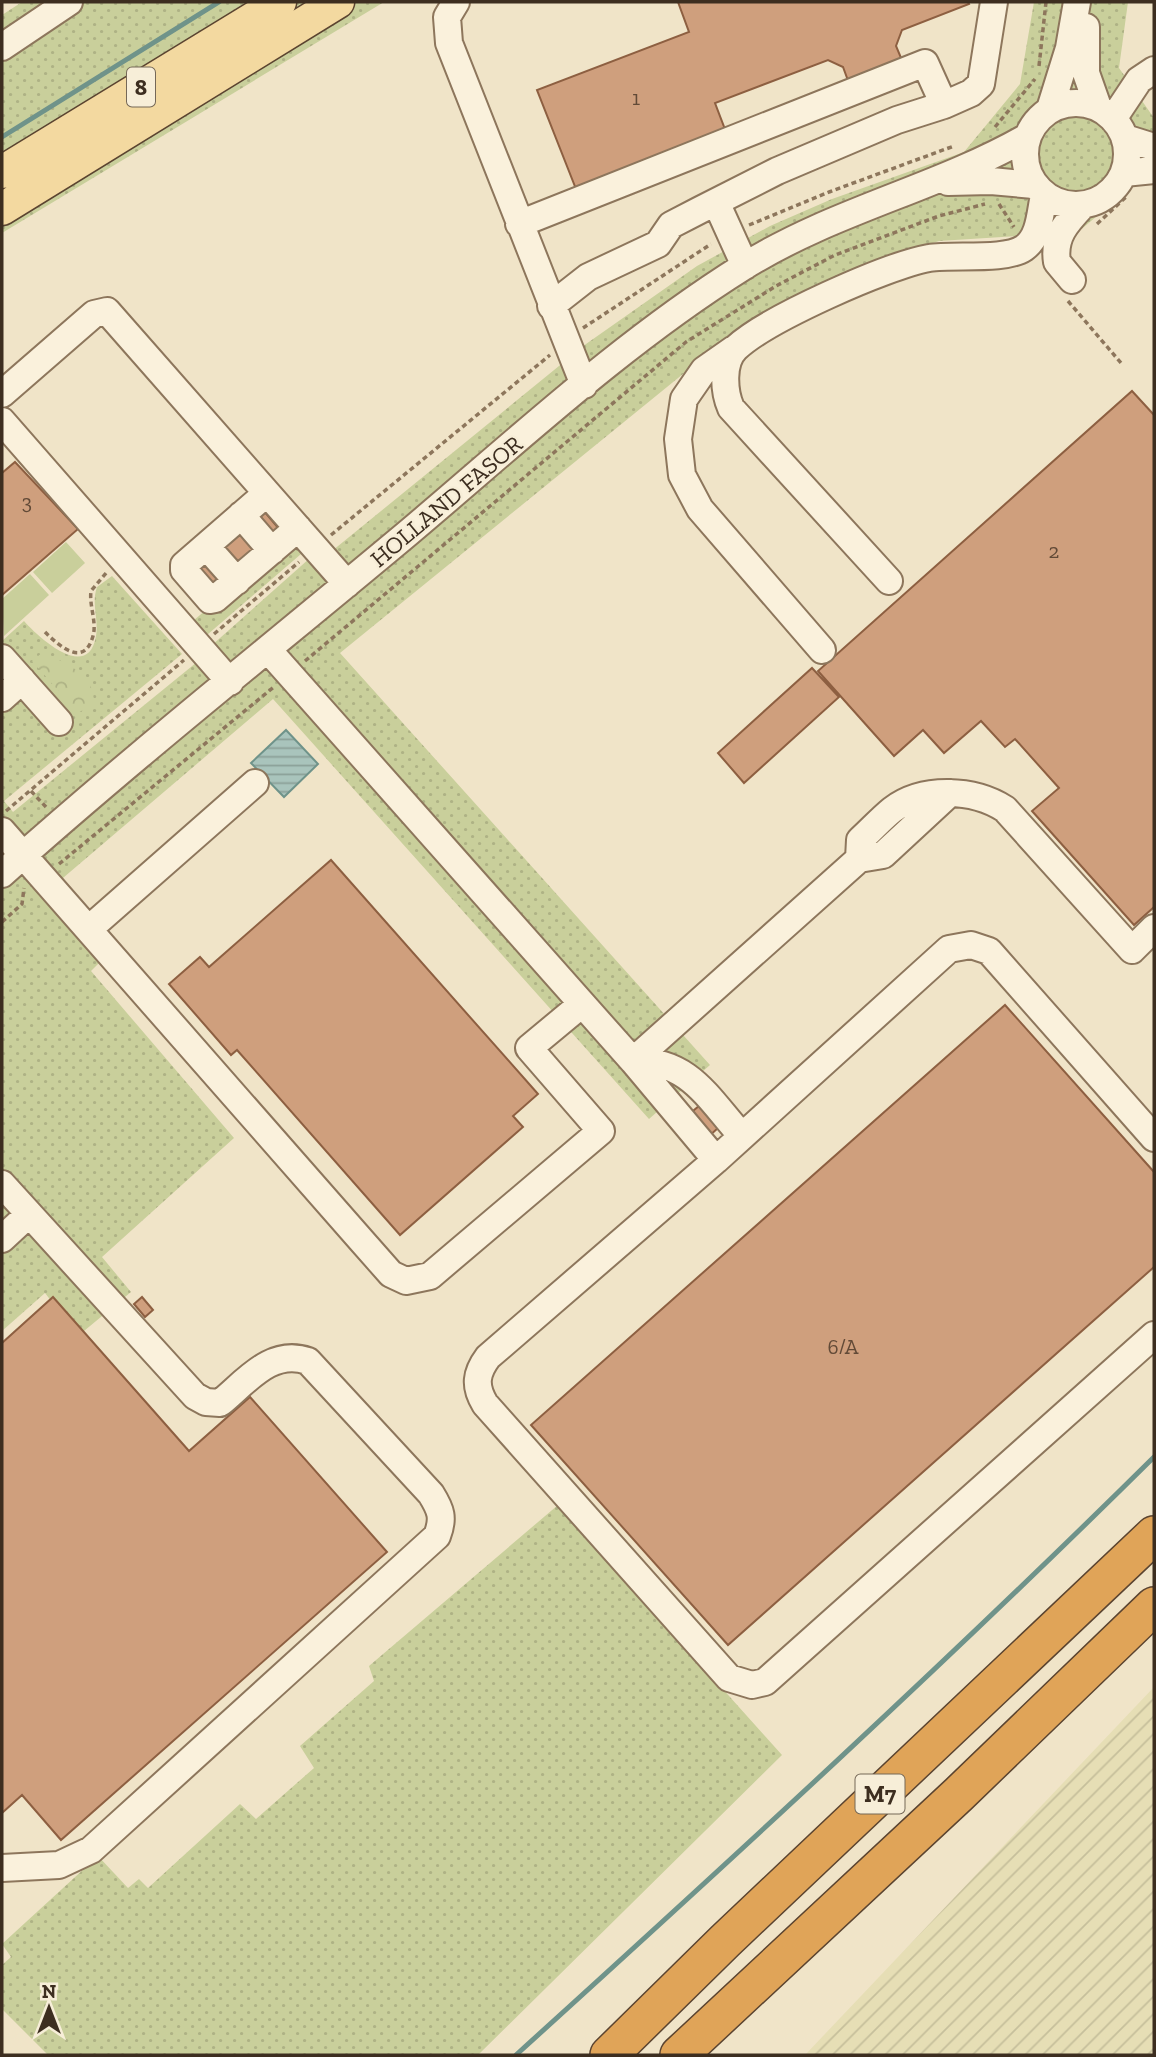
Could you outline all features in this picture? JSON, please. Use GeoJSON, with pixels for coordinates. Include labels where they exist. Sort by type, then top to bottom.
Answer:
{"type":"FeatureCollection","features":[{"type":"Feature","properties":{"kind":"highway","name":"M7"},"geometry":{"type":"LineString","coordinates":[[609,2055],[1154,1535]]}},
{"type":"Feature","properties":{"kind":"highway","name":"M7"},"geometry":{"type":"LineString","coordinates":[[679,2055],[949,1804],[1154,1605]]}},
{"type":"Feature","properties":{"kind":"main road","name":"8"},"geometry":{"type":"LineString","coordinates":[[2,172],[280,2]]}},
{"type":"Feature","properties":{"kind":"main road","name":"8"},"geometry":{"type":"LineString","coordinates":[[2,209],[338,2]]}},
{"type":"Feature","properties":{"kind":"street"},"geometry":{"type":"LineString","coordinates":[[6,34],[69,2]]}},
{"type":"Feature","properties":{"kind":"street"},"geometry":{"type":"LineString","coordinates":[[456,2],[447,17],[449,43],[584,385]]}},
{"type":"Feature","properties":{"kind":"street"},"geometry":{"type":"LineString","coordinates":[[551,306],[588,277],[657,244],[671,225],[777,171],[897,120],[971,93],[981,84],[994,2]]}},
{"type":"Feature","properties":{"kind":"street"},"geometry":{"type":"LineString","coordinates":[[1050,109],[1069,48],[1077,2]]}},
{"type":"Feature","properties":{"kind":"street"},"geometry":{"type":"LineString","coordinates":[[1067,286],[1057,262],[1056,243],[1063,226],[1083,205],[1108,195],[1124,173],[1127,162],[1112,121],[1086,73],[1088,2]]}},
{"type":"Feature","properties":{"kind":"street"},"geometry":{"type":"LineString","coordinates":[[519,224],[925,63],[944,105]]}},
{"type":"Feature","properties":{"kind":"street"},"geometry":{"type":"LineString","coordinates":[[1112,121],[1139,80],[1154,70]]}},
{"type":"Feature","properties":{"kind":"street"},"geometry":{"type":"LineString","coordinates":[[1083,205],[1055,202],[1039,190],[1025,162],[1027,137],[1036,121],[1050,109],[1079,103],[1154,147]]}},
{"type":"Feature","properties":{"kind":"street","name":"HOLLAND FASOR"},"geometry":{"type":"LineString","coordinates":[[2,874],[584,385],[695,298],[745,266],[823,224],[985,161],[1027,137]]}},
{"type":"Feature","properties":{"kind":"street"},"geometry":{"type":"LineString","coordinates":[[1124,173],[1154,170]]}},
{"type":"Feature","properties":{"kind":"street","name":"HOLLAND FASOR"},"geometry":{"type":"LineString","coordinates":[[925,183],[991,181],[1039,190]]}},
{"type":"Feature","properties":{"kind":"street"},"geometry":{"type":"LineString","coordinates":[[822,650],[700,509],[682,475],[678,439],[684,399],[704,370],[734,349],[812,304],[895,268],[925,259],[954,254],[1004,254],[1025,247],[1036,233],[1039,190]]}},
{"type":"Feature","properties":{"kind":"street"},"geometry":{"type":"LineString","coordinates":[[716,202],[745,266]]}},
{"type":"Feature","properties":{"kind":"street"},"geometry":{"type":"LineString","coordinates":[[2,394],[94,314],[107,311],[244,466],[230,525],[183,568],[209,600],[213,601],[260,560],[315,548],[348,584]]}},
{"type":"Feature","properties":{"kind":"street"},"geometry":{"type":"LineString","coordinates":[[734,349],[724,386],[731,408],[889,581]]}},
{"type":"Feature","properties":{"kind":"street"},"geometry":{"type":"LineString","coordinates":[[2,421],[119,569],[199,647],[230,682]]}},
{"type":"Feature","properties":{"kind":"street"},"geometry":{"type":"LineString","coordinates":[[230,525],[260,560]]}},
{"type":"Feature","properties":{"kind":"street"},"geometry":{"type":"LineString","coordinates":[[230,525],[260,560]]}},
{"type":"Feature","properties":{"kind":"street"},"geometry":{"type":"LineString","coordinates":[[269,651],[633,1061],[716,1160]]}},
{"type":"Feature","properties":{"kind":"street"},"geometry":{"type":"LineString","coordinates":[[2,658],[59,722]]}},
{"type":"Feature","properties":{"kind":"street"},"geometry":{"type":"LineString","coordinates":[[2,698],[22,680]]}},
{"type":"Feature","properties":{"kind":"street"},"geometry":{"type":"LineString","coordinates":[[90,928],[255,783]]}},
{"type":"Feature","properties":{"kind":"street"},"geometry":{"type":"LineString","coordinates":[[633,1061],[859,859],[883,855],[911,832],[928,811],[950,793]]}},
{"type":"Feature","properties":{"kind":"street"},"geometry":{"type":"LineString","coordinates":[[859,859],[860,840],[893,810],[921,797],[950,793],[981,796],[1005,809],[1132,950],[1154,929]]}},
{"type":"Feature","properties":{"kind":"street"},"geometry":{"type":"LineString","coordinates":[[2,831],[90,928],[360,1240],[391,1274],[407,1281],[430,1276],[601,1131],[529,1048],[582,1004]]}},
{"type":"Feature","properties":{"kind":"street"},"geometry":{"type":"LineString","coordinates":[[1154,1138],[989,951],[971,945],[949,950],[716,1160],[488,1357],[477,1376],[477,1385],[485,1404],[729,1678],[752,1685],[765,1682],[1154,1335]]}},
{"type":"Feature","properties":{"kind":"street"},"geometry":{"type":"LineString","coordinates":[[633,1061],[657,1060],[681,1071],[741,1135]]}},
{"type":"Feature","properties":{"kind":"street"},"geometry":{"type":"LineString","coordinates":[[2,1184],[195,1396],[206,1402],[220,1403],[270,1362],[296,1357],[308,1361],[431,1494],[440,1510],[442,1524],[437,1535],[91,1850],[58,1865],[2,1868]]}},
{"type":"Feature","properties":{"kind":"street"},"geometry":{"type":"LineString","coordinates":[[2,1239],[29,1214]]}},
{"type":"Feature","properties":{"kind":"path"},"geometry":{"type":"LineString","coordinates":[[985,161],[980,138],[999,124],[1030,89],[1039,73],[1046,2]]}},
{"type":"Feature","properties":{"kind":"path"},"geometry":{"type":"LineString","coordinates":[[2,814],[315,548],[598,317],[729,234],[829,192],[965,143]]}},
{"type":"Feature","properties":{"kind":"path"},"geometry":{"type":"LineString","coordinates":[[2,922],[22,904],[25,887],[43,877],[686,342],[776,286],[885,234],[939,216],[998,202],[1025,247]]}},
{"type":"Feature","properties":{"kind":"path"},"geometry":{"type":"LineString","coordinates":[[1067,286],[1121,363]]}},
{"type":"Feature","properties":{"kind":"path"},"geometry":{"type":"LineString","coordinates":[[45,632],[62,650],[72,653],[86,648],[93,637],[91,591],[119,569]]}},
{"type":"Feature","properties":{"kind":"shaded area"},"geometry":{"type":"Polygon","coordinates":[[[1154,1687],[1154,2055],[805,2055],[1154,1687]]]}},
{"type":"Feature","properties":{"kind":"green space"},"geometry":{"type":"Polygon","coordinates":[[[22,2],[384,2],[2,233],[2,15],[22,2]]]}},
{"type":"Feature","properties":{"kind":"green space"},"geometry":{"type":"Polygon","coordinates":[[[1034,2],[1128,2],[1119,68],[1154,118],[1154,168],[1078,232],[939,241],[871,263],[809,289],[742,326],[340,653],[710,1065],[649,1119],[273,699],[43,895],[99,963],[91,971],[234,1138],[102,1257],[131,1292],[78,1336],[45,1293],[2,1331],[2,703],[15,695],[70,718],[2,641],[24,621],[40,637],[62,652],[83,656],[91,650],[96,636],[97,587],[112,576],[182,654],[4,801],[13,812],[213,649],[211,646],[310,558],[316,564],[586,344],[697,266],[770,226],[832,199],[964,152],[1020,84],[1034,2]]]}},
{"type":"Feature","properties":{"kind":"green space"},"geometry":{"type":"Polygon","coordinates":[[[296,534],[308,548],[200,641],[187,626],[296,534]]]}},
{"type":"Feature","properties":{"kind":"green space"},"geometry":{"type":"Polygon","coordinates":[[[66,542],[85,563],[52,593],[33,572],[66,542]]]}},
{"type":"Feature","properties":{"kind":"green space"},"geometry":{"type":"Polygon","coordinates":[[[30,574],[49,595],[4,636],[2,599],[30,574]]]}},
{"type":"Feature","properties":{"kind":"green space"},"geometry":{"type":"Polygon","coordinates":[[[43,652],[70,666],[84,677],[93,692],[94,703],[78,713],[32,661],[43,652]]]}},
{"type":"Feature","properties":{"kind":"green space"},"geometry":{"type":"Polygon","coordinates":[[[558,1505],[782,1755],[478,2055],[48,2055],[2,2009],[2,1965],[11,1957],[2,1944],[98,1856],[128,1888],[139,1879],[148,1888],[240,1804],[256,1819],[314,1768],[300,1746],[374,1681],[369,1666],[558,1505]]]}},
{"type":"Feature","properties":{"kind":"water"},"geometry":{"type":"Polygon","coordinates":[[[286,730],[318,764],[284,797],[251,763],[286,730]]]}},
{"type":"Feature","properties":{"kind":"building"},"geometry":{"type":"Polygon","coordinates":[[[678,2],[969,4],[902,30],[896,46],[904,65],[850,86],[843,67],[828,60],[715,103],[726,132],[576,189],[537,90],[689,32],[678,2]]]}},
{"type":"Feature","properties":{"kind":"building"},"geometry":{"type":"Polygon","coordinates":[[[1132,391],[1154,415],[1154,907],[1134,925],[1032,811],[1059,788],[1015,739],[1005,747],[981,721],[944,753],[923,730],[894,756],[818,671],[1132,391]]]}},
{"type":"Feature","properties":{"kind":"building"},"geometry":{"type":"Polygon","coordinates":[[[15,462],[78,529],[2,595],[2,473],[15,462]]]}},
{"type":"Feature","properties":{"kind":"building"},"geometry":{"type":"Polygon","coordinates":[[[264,511],[280,530],[214,587],[198,568],[264,511]]]}},
{"type":"Feature","properties":{"kind":"building"},"geometry":{"type":"Polygon","coordinates":[[[812,668],[839,697],[744,783],[718,753],[812,668]]]}},
{"type":"Feature","properties":{"kind":"building"},"geometry":{"type":"Polygon","coordinates":[[[331,860],[538,1094],[513,1116],[523,1127],[400,1235],[237,1050],[231,1055],[169,984],[200,957],[209,967],[331,860]]]}},
{"type":"Feature","properties":{"kind":"building"},"geometry":{"type":"Polygon","coordinates":[[[1005,1005],[1154,1172],[1154,1267],[728,1645],[531,1425],[1005,1005]]]}},
{"type":"Feature","properties":{"kind":"building"},"geometry":{"type":"Polygon","coordinates":[[[699,1106],[718,1128],[708,1137],[688,1115],[699,1106]]]}},
{"type":"Feature","properties":{"kind":"building"},"geometry":{"type":"Polygon","coordinates":[[[53,1297],[189,1451],[250,1397],[387,1552],[61,1840],[22,1795],[2,1813],[2,1343],[53,1297]]]}},
{"type":"Feature","properties":{"kind":"building"},"geometry":{"type":"Polygon","coordinates":[[[142,1297],[153,1310],[145,1317],[134,1304],[142,1297]]]}},
{"type":"Feature","properties":{"kind":"waterway"},"geometry":{"type":"LineString","coordinates":[[2,137],[219,2]]}},
{"type":"Feature","properties":{"kind":"waterway"},"geometry":{"type":"LineString","coordinates":[[516,2055],[838,1759],[1154,1457]]}}]}
